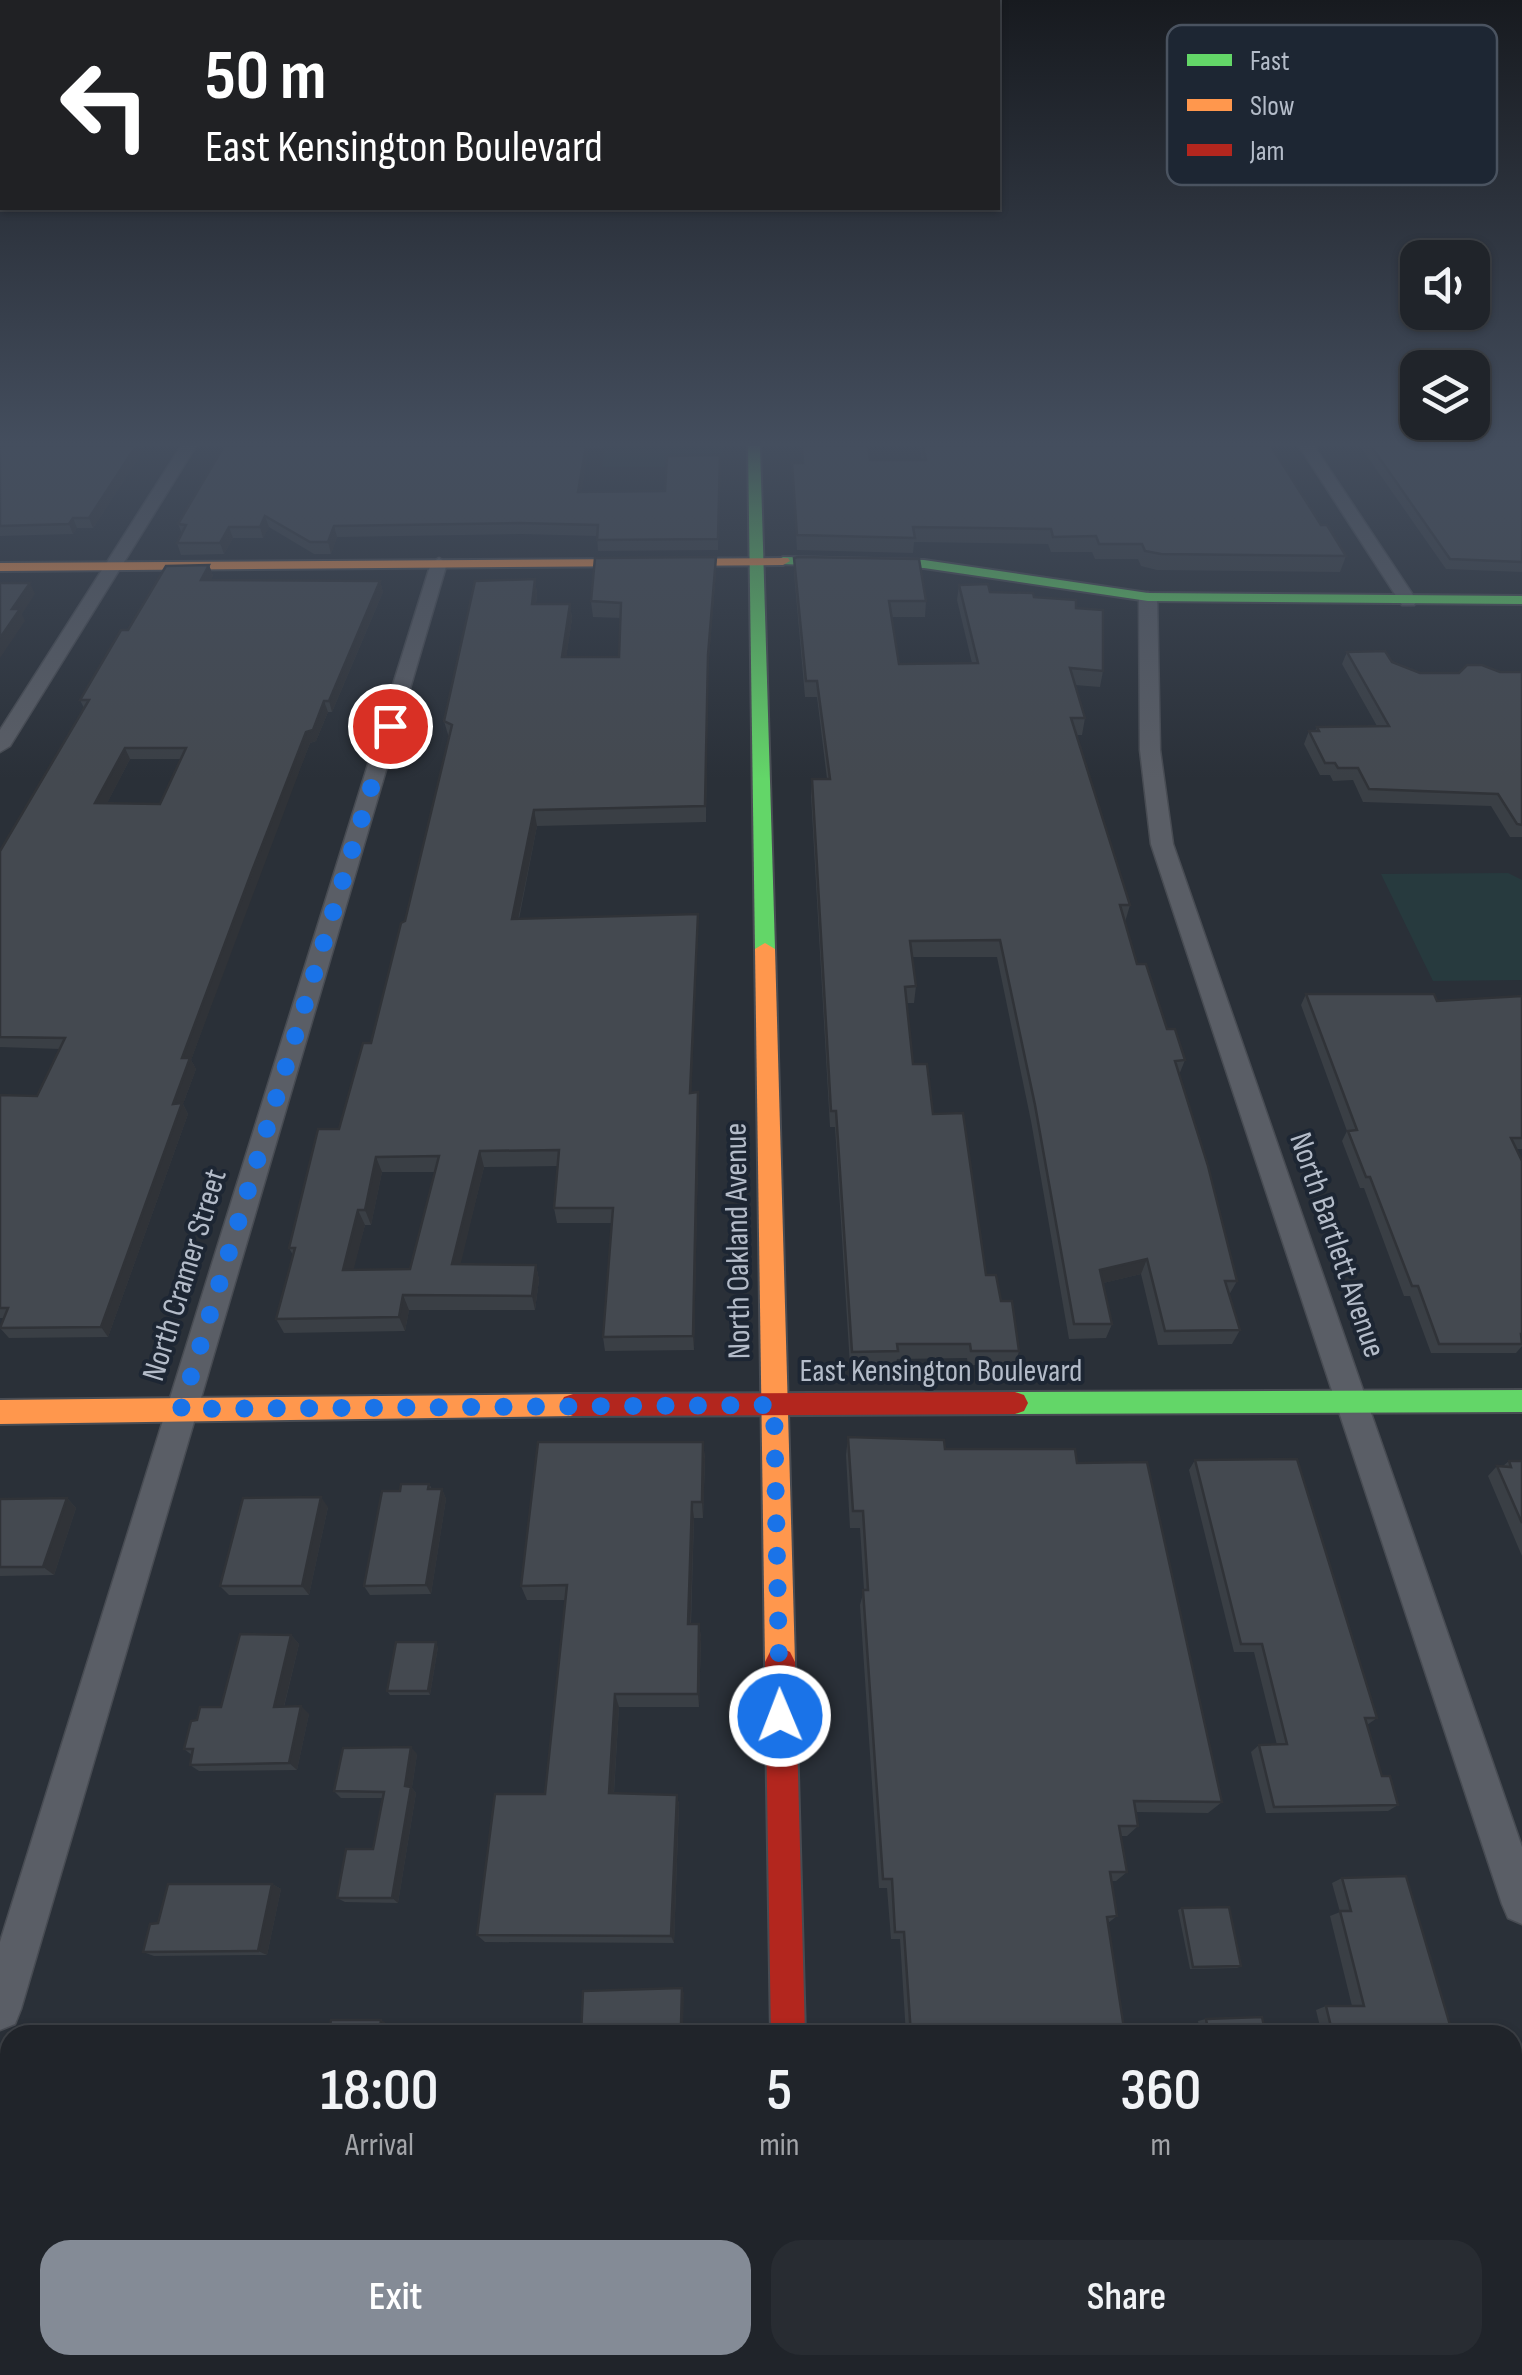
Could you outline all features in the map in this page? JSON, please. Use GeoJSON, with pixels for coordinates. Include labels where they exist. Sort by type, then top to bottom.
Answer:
{"type":"FeatureCollection","features":[{"type":"Feature","properties":{"kind":"street"},"geometry":{"type":"LineString","coordinates":[[0,746],[120,557]]}},
{"type":"Feature","properties":{"kind":"street"},"geometry":{"type":"LineString","coordinates":[[1379,557],[1408,600]]}},
{"type":"Feature","properties":{"kind":"street"},"geometry":{"type":"LineString","coordinates":[[0,567],[757,559],[924,564],[1148,597],[1522,600]]}},
{"type":"Feature","properties":{"kind":"street","name":"North Oakland Avenue"},"geometry":{"type":"LineString","coordinates":[[757,559],[788,2025]]}},
{"type":"Feature","properties":{"kind":"street","name":"North Cramer Street"},"geometry":{"type":"LineString","coordinates":[[0,2008],[439,564]]}},
{"type":"Feature","properties":{"kind":"street","name":"North Bartlett Avenue"},"geometry":{"type":"LineString","coordinates":[[1148,597],[1146,728],[1152,794],[1162,844],[1522,1904]]}},
{"type":"Feature","properties":{"kind":"street","name":"East Kensington Boulevard"},"geometry":{"type":"LineString","coordinates":[[0,1412],[1522,1400]]}},
{"type":"Feature","properties":{"kind":"green space"},"geometry":{"type":"Polygon","coordinates":[[[1508,873],[1522,880],[1522,980],[1433,981],[1381,874],[1508,873]]]}},
{"type":"Feature","properties":{"kind":"building"},"geometry":{"type":"Polygon","coordinates":[[[716,557],[708,655],[705,806],[534,810],[512,919],[698,914],[690,1093],[698,1092],[693,1336],[603,1337],[613,1208],[554,1208],[559,1150],[480,1151],[452,1264],[536,1265],[532,1296],[403,1295],[399,1317],[276,1319],[295,1248],[289,1248],[318,1129],[339,1129],[363,1043],[371,1043],[401,923],[405,921],[452,725],[444,721],[475,581],[535,579],[532,604],[570,604],[562,657],[619,657],[621,603],[591,601],[595,558],[716,557]],[[439,1156],[376,1157],[365,1210],[358,1210],[343,1270],[410,1269],[439,1156]]]}},
{"type":"Feature","properties":{"kind":"building"},"geometry":{"type":"Polygon","coordinates":[[[1522,557],[1522,562],[1450,559],[1522,557]]]}},
{"type":"Feature","properties":{"kind":"building"},"geometry":{"type":"Polygon","coordinates":[[[794,558],[919,559],[926,601],[889,601],[899,664],[978,663],[959,585],[988,584],[990,592],[1033,593],[1034,597],[1076,600],[1076,608],[1103,610],[1103,671],[1070,668],[1085,718],[1071,718],[1130,905],[1120,905],[1137,964],[1146,964],[1167,1029],[1175,1029],[1185,1060],[1175,1061],[1208,1166],[1237,1281],[1225,1281],[1240,1330],[1165,1331],[1147,1259],[1100,1270],[1112,1324],[1074,1324],[1035,1105],[1000,940],[910,941],[916,986],[905,987],[913,1064],[927,1064],[933,1114],[963,1113],[986,1275],[996,1275],[1001,1301],[1012,1301],[1019,1351],[971,1351],[970,1344],[897,1344],[898,1351],[852,1352],[836,1111],[831,1111],[812,779],[830,779],[817,681],[806,681],[794,558]]]}},
{"type":"Feature","properties":{"kind":"building"},"geometry":{"type":"Polygon","coordinates":[[[209,565],[201,580],[380,581],[329,701],[324,701],[313,730],[306,732],[182,1058],[190,1058],[173,1104],[182,1103],[101,1327],[0,1328],[8,1308],[0,1308],[0,1095],[37,1096],[65,1038],[0,1037],[0,851],[89,700],[80,700],[121,630],[128,630],[166,566],[209,565]],[[125,748],[95,803],[160,804],[186,748],[125,748]]]}},
{"type":"Feature","properties":{"kind":"building"},"geometry":{"type":"Polygon","coordinates":[[[0,583],[30,583],[12,609],[20,609],[0,638],[0,583]]]}},
{"type":"Feature","properties":{"kind":"building"},"geometry":{"type":"Polygon","coordinates":[[[1385,651],[1392,662],[1420,673],[1459,673],[1467,665],[1522,672],[1522,825],[1517,824],[1498,794],[1369,789],[1358,768],[1325,763],[1309,731],[1319,731],[1317,727],[1389,726],[1347,652],[1385,651]]]}},
{"type":"Feature","properties":{"kind":"building"},"geometry":{"type":"Polygon","coordinates":[[[1306,994],[1434,994],[1437,1001],[1522,996],[1522,1138],[1511,1138],[1522,1161],[1522,1344],[1439,1344],[1418,1286],[1412,1286],[1348,1131],[1357,1130],[1306,994]]]}},
{"type":"Feature","properties":{"kind":"building"},"geometry":{"type":"Polygon","coordinates":[[[848,1437],[944,1440],[945,1449],[1075,1449],[1077,1463],[1147,1462],[1222,1802],[1134,1801],[1138,1826],[1119,1826],[1127,1872],[1110,1872],[1117,1916],[1107,1917],[1123,2025],[910,2025],[904,1932],[895,1932],[892,1879],[883,1879],[863,1590],[868,1590],[863,1511],[853,1511],[848,1437]]]}},
{"type":"Feature","properties":{"kind":"building"},"geometry":{"type":"Polygon","coordinates":[[[538,1442],[703,1442],[702,1502],[692,1502],[688,1624],[699,1624],[698,1694],[615,1694],[609,1793],[677,1795],[671,1936],[477,1935],[495,1794],[545,1794],[567,1585],[521,1586],[538,1442]]]}},
{"type":"Feature","properties":{"kind":"building"},"geometry":{"type":"Polygon","coordinates":[[[1297,1459],[1377,1718],[1365,1718],[1382,1776],[1390,1776],[1398,1805],[1274,1807],[1259,1745],[1287,1744],[1262,1644],[1241,1644],[1195,1460],[1297,1459]]]}},
{"type":"Feature","properties":{"kind":"building"},"geometry":{"type":"Polygon","coordinates":[[[1509,1461],[1522,1461],[1522,1523],[1497,1466],[1511,1467],[1509,1461]]]}},
{"type":"Feature","properties":{"kind":"building"},"geometry":{"type":"Polygon","coordinates":[[[401,1484],[429,1484],[428,1489],[442,1489],[426,1585],[364,1586],[382,1491],[400,1491],[401,1484]]]}},
{"type":"Feature","properties":{"kind":"building"},"geometry":{"type":"Polygon","coordinates":[[[321,1497],[302,1586],[220,1586],[243,1498],[321,1497]]]}},
{"type":"Feature","properties":{"kind":"building"},"geometry":{"type":"Polygon","coordinates":[[[67,1498],[43,1567],[0,1567],[0,1499],[67,1498]]]}},
{"type":"Feature","properties":{"kind":"building"},"geometry":{"type":"Polygon","coordinates":[[[240,1634],[291,1635],[274,1707],[301,1706],[289,1763],[190,1765],[193,1749],[184,1749],[191,1721],[197,1720],[200,1707],[221,1707],[240,1634]]]}},
{"type":"Feature","properties":{"kind":"building"},"geometry":{"type":"Polygon","coordinates":[[[396,1642],[436,1642],[428,1691],[387,1691],[396,1642]]]}},
{"type":"Feature","properties":{"kind":"building"},"geometry":{"type":"Polygon","coordinates":[[[411,1747],[405,1786],[411,1787],[392,1898],[337,1898],[346,1849],[373,1849],[384,1792],[334,1791],[343,1748],[411,1747]]]}},
{"type":"Feature","properties":{"kind":"building"},"geometry":{"type":"Polygon","coordinates":[[[1406,1876],[1450,2025],[1331,2025],[1326,2006],[1364,2006],[1340,1911],[1351,1911],[1342,1878],[1406,1876]]]}},
{"type":"Feature","properties":{"kind":"building"},"geometry":{"type":"Polygon","coordinates":[[[168,1884],[272,1884],[258,1951],[143,1952],[150,1924],[158,1923],[168,1884]]]}},
{"type":"Feature","properties":{"kind":"building"},"geometry":{"type":"Polygon","coordinates":[[[1229,1907],[1241,1966],[1193,1967],[1182,1908],[1229,1907]]]}},
{"type":"Feature","properties":{"kind":"building"},"geometry":{"type":"Polygon","coordinates":[[[682,1988],[681,2025],[581,2025],[583,1991],[682,1988]]]}},
{"type":"Feature","properties":{"kind":"building"},"geometry":{"type":"Polygon","coordinates":[[[1262,2017],[1264,2025],[1207,2025],[1206,2019],[1262,2017]]]}},
{"type":"Feature","properties":{"kind":"building"},"geometry":{"type":"Polygon","coordinates":[[[331,2020],[381,2020],[380,2025],[330,2025],[331,2020]]]}},
{"type":"Feature","properties":{"kind":"traffic: fast"},"geometry":{"type":"LineString","coordinates":[[756,557],[765,949]]}},
{"type":"Feature","properties":{"kind":"traffic: fast"},"geometry":{"type":"LineString","coordinates":[[783,561],[924,564],[1148,597],[1522,600]]}},
{"type":"Feature","properties":{"kind":"traffic: fast"},"geometry":{"type":"LineString","coordinates":[[1015,1403],[1522,1401]]}},
{"type":"Feature","properties":{"kind":"traffic: slow"},"geometry":{"type":"LineString","coordinates":[[0,567],[783,561]]}},
{"type":"Feature","properties":{"kind":"traffic: slow"},"geometry":{"type":"LineString","coordinates":[[765,949],[780,1662]]}},
{"type":"Feature","properties":{"kind":"traffic: slow"},"geometry":{"type":"LineString","coordinates":[[0,1412],[573,1405]]}},
{"type":"Feature","properties":{"kind":"traffic: jam"},"geometry":{"type":"LineString","coordinates":[[573,1405],[1015,1403]]}},
{"type":"Feature","properties":{"kind":"traffic: jam"},"geometry":{"type":"LineString","coordinates":[[780,1662],[788,2025]]}},
{"type":"Feature","properties":{"kind":"route"},"geometry":{"type":"LineString","coordinates":[[390,726],[181,1409],[774,1405],[780,1716]]}}]}
